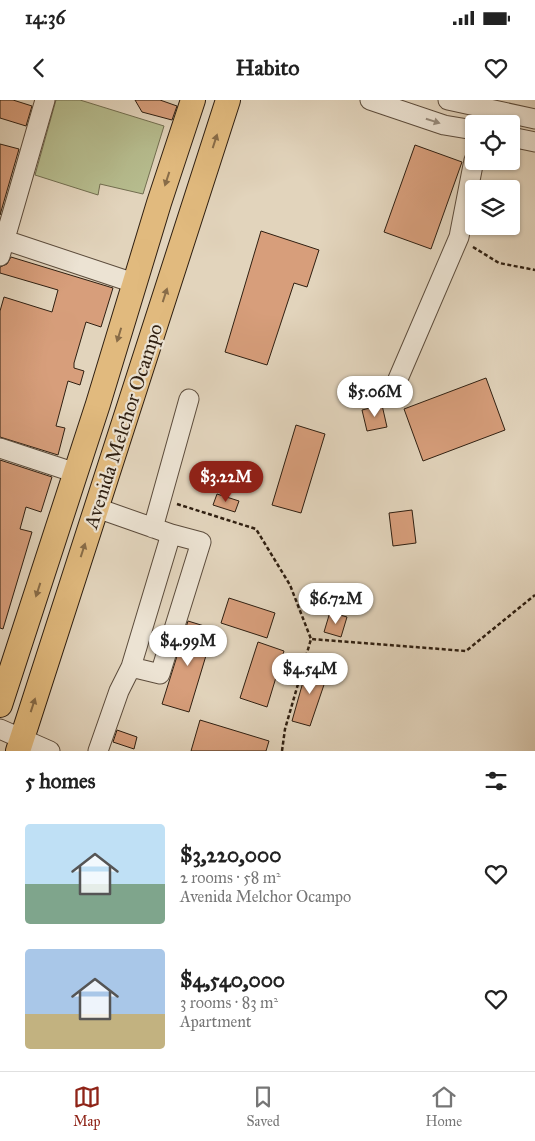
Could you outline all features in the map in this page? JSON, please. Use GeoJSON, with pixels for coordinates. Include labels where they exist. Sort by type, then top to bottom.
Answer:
{"type":"FeatureCollection","features":[{"type":"Feature","properties":{"kind":"main road","name":"Avenida Melchor Ocampo"},"geometry":{"type":"LineString","coordinates":[[0,705],[76,473],[193,100]]}},
{"type":"Feature","properties":{"kind":"main road","name":"Avenida Melchor Ocampo"},"geometry":{"type":"LineString","coordinates":[[20,745],[228,100]]}},
{"type":"Feature","properties":{"kind":"main road"},"geometry":{"type":"LineString","coordinates":[[98,404],[127,414]]}},
{"type":"Feature","properties":{"kind":"street"},"geometry":{"type":"LineString","coordinates":[[46,100],[3,248],[134,284]]}},
{"type":"Feature","properties":{"kind":"street"},"geometry":{"type":"LineString","coordinates":[[370,100],[444,124],[465,128]]}},
{"type":"Feature","properties":{"kind":"street"},"geometry":{"type":"LineString","coordinates":[[448,100],[469,103],[535,119]]}},
{"type":"Feature","properties":{"kind":"street"},"geometry":{"type":"LineString","coordinates":[[520,140],[535,142]]}},
{"type":"Feature","properties":{"kind":"street"},"geometry":{"type":"LineString","coordinates":[[395,386],[460,238],[472,170]]}},
{"type":"Feature","properties":{"kind":"street"},"geometry":{"type":"LineString","coordinates":[[153,528],[189,399]]}},
{"type":"Feature","properties":{"kind":"street"},"geometry":{"type":"LineString","coordinates":[[0,448],[76,473]]}},
{"type":"Feature","properties":{"kind":"street"},"geometry":{"type":"LineString","coordinates":[[97,508],[171,534],[201,542],[160,674],[131,667]]}},
{"type":"Feature","properties":{"kind":"street"},"geometry":{"type":"LineString","coordinates":[[98,751],[119,690],[131,667],[171,534]]}},
{"type":"Feature","properties":{"kind":"street"},"geometry":{"type":"LineString","coordinates":[[0,729],[20,745],[50,751]]}},
{"type":"Feature","properties":{"kind":"path"},"geometry":{"type":"LineString","coordinates":[[460,238],[499,263],[535,270]]}},
{"type":"Feature","properties":{"kind":"path"},"geometry":{"type":"LineString","coordinates":[[162,498],[256,529],[290,585],[311,639],[285,729],[282,751]]}},
{"type":"Feature","properties":{"kind":"path"},"geometry":{"type":"LineString","coordinates":[[311,639],[466,651],[535,595]]}},
{"type":"Feature","properties":{"kind":"green space"},"geometry":{"type":"Polygon","coordinates":[[[56,100],[80,100],[164,126],[143,194],[100,184],[98,195],[35,175],[56,100]]]}},
{"type":"Feature","properties":{"kind":"building"},"geometry":{"type":"Polygon","coordinates":[[[0,100],[13,100],[32,106],[26,126],[0,118],[0,100]]]}},
{"type":"Feature","properties":{"kind":"building"},"geometry":{"type":"Polygon","coordinates":[[[135,100],[160,100],[177,106],[172,120],[142,112],[135,100]]]}},
{"type":"Feature","properties":{"kind":"building"},"geometry":{"type":"Polygon","coordinates":[[[0,144],[19,149],[0,215],[0,144]]]}},
{"type":"Feature","properties":{"kind":"building"},"geometry":{"type":"Polygon","coordinates":[[[415,145],[462,162],[431,249],[384,232],[415,145]]]}},
{"type":"Feature","properties":{"kind":"building"},"geometry":{"type":"Polygon","coordinates":[[[261,231],[319,250],[307,287],[294,283],[267,365],[225,352],[261,231]]]}},
{"type":"Feature","properties":{"kind":"building"},"geometry":{"type":"Polygon","coordinates":[[[11,257],[113,288],[101,327],[86,322],[74,363],[74,368],[84,371],[80,385],[68,381],[56,426],[65,428],[58,455],[0,437],[0,311],[4,297],[52,312],[58,290],[0,273],[0,267],[7,264],[11,257]]]}},
{"type":"Feature","properties":{"kind":"building"},"geometry":{"type":"Polygon","coordinates":[[[486,378],[505,430],[423,461],[404,409],[486,378]]]}},
{"type":"Feature","properties":{"kind":"building"},"geometry":{"type":"Polygon","coordinates":[[[382,405],[387,427],[367,431],[362,410],[382,405]]]}},
{"type":"Feature","properties":{"kind":"building"},"geometry":{"type":"Polygon","coordinates":[[[296,425],[325,434],[301,513],[272,505],[296,425]]]}},
{"type":"Feature","properties":{"kind":"building"},"geometry":{"type":"Polygon","coordinates":[[[0,460],[52,477],[41,512],[26,507],[20,529],[32,532],[3,629],[0,628],[0,460]]]}},
{"type":"Feature","properties":{"kind":"building"},"geometry":{"type":"Polygon","coordinates":[[[217,494],[239,501],[235,512],[213,505],[217,494]]]}},
{"type":"Feature","properties":{"kind":"building"},"geometry":{"type":"Polygon","coordinates":[[[412,510],[416,543],[393,546],[389,513],[412,510]]]}},
{"type":"Feature","properties":{"kind":"building"},"geometry":{"type":"Polygon","coordinates":[[[229,598],[275,613],[267,638],[221,623],[229,598]]]}},
{"type":"Feature","properties":{"kind":"building"},"geometry":{"type":"Polygon","coordinates":[[[330,612],[347,617],[341,637],[324,632],[330,612]]]}},
{"type":"Feature","properties":{"kind":"building"},"geometry":{"type":"Polygon","coordinates":[[[188,621],[214,629],[189,712],[162,704],[188,621]]]}},
{"type":"Feature","properties":{"kind":"building"},"geometry":{"type":"Polygon","coordinates":[[[258,642],[284,651],[267,707],[240,698],[258,642]]]}},
{"type":"Feature","properties":{"kind":"building"},"geometry":{"type":"Polygon","coordinates":[[[308,664],[329,670],[310,726],[292,721],[308,664]]]}},
{"type":"Feature","properties":{"kind":"building"},"geometry":{"type":"Polygon","coordinates":[[[200,720],[269,741],[266,751],[191,751],[200,720]]]}},
{"type":"Feature","properties":{"kind":"building"},"geometry":{"type":"Polygon","coordinates":[[[117,730],[137,737],[134,749],[113,742],[117,730]]]}}]}
